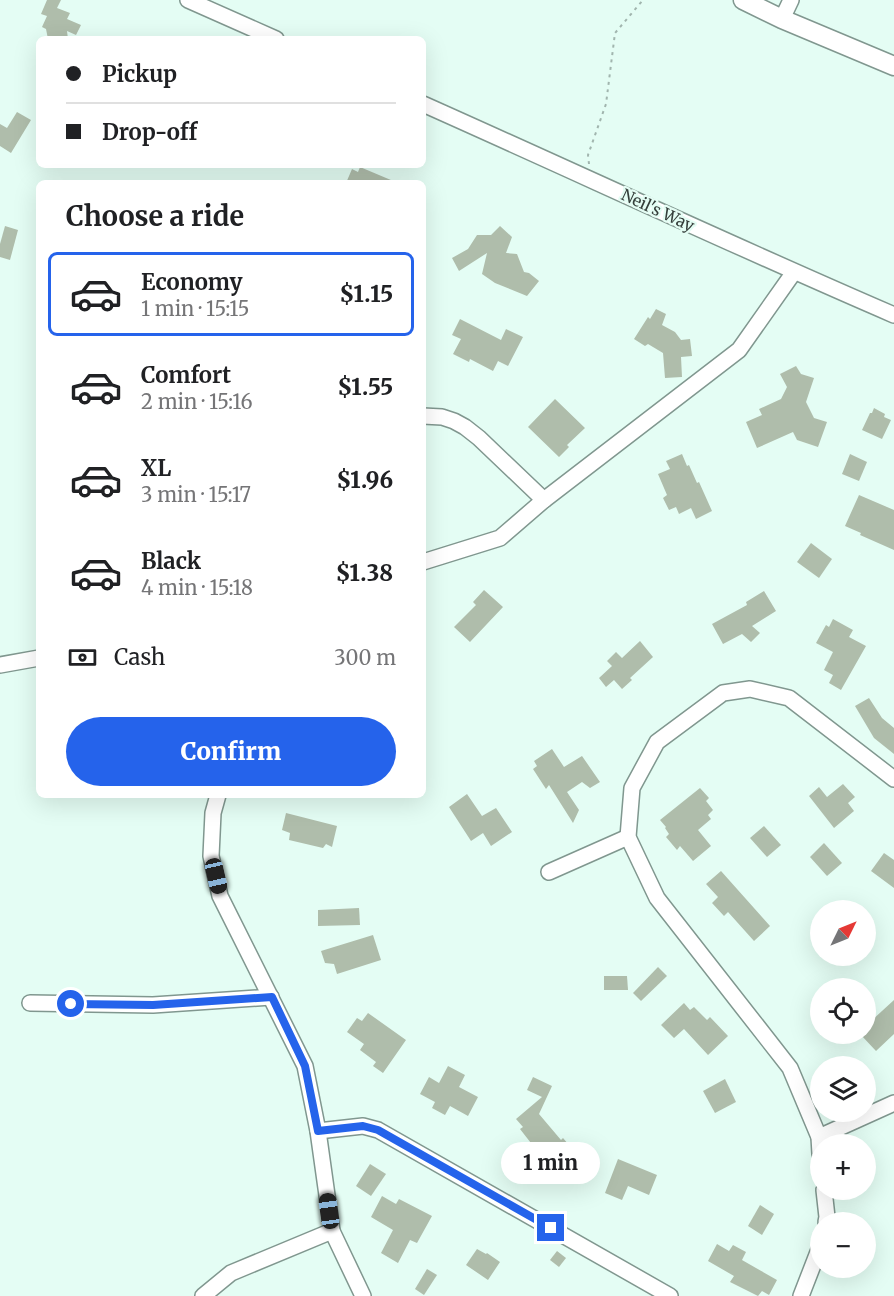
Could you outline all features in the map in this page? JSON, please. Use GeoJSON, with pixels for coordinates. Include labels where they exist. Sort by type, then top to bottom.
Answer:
{"type":"FeatureCollection","features":[{"type":"Feature","properties":{"kind":"street"},"geometry":{"type":"LineString","coordinates":[[188,0],[269,36]]}},
{"type":"Feature","properties":{"kind":"street"},"geometry":{"type":"LineString","coordinates":[[743,0],[894,66]]}},
{"type":"Feature","properties":{"kind":"street"},"geometry":{"type":"LineString","coordinates":[[782,19],[792,0]]}},
{"type":"Feature","properties":{"kind":"street","name":"Neil's Way"},"geometry":{"type":"LineString","coordinates":[[426,105],[894,315]]}},
{"type":"Feature","properties":{"kind":"street"},"geometry":{"type":"LineString","coordinates":[[426,561],[500,538],[544,500],[739,350],[794,272]]}},
{"type":"Feature","properties":{"kind":"street"},"geometry":{"type":"LineString","coordinates":[[426,416],[454,420],[465,427],[544,500]]}},
{"type":"Feature","properties":{"kind":"street"},"geometry":{"type":"LineString","coordinates":[[0,665],[36,659]]}},
{"type":"Feature","properties":{"kind":"street"},"geometry":{"type":"LineString","coordinates":[[818,1134],[790,1068],[657,898],[628,837],[632,788],[657,742],[723,693],[750,689],[789,698],[894,778]]}},
{"type":"Feature","properties":{"kind":"street"},"geometry":{"type":"LineString","coordinates":[[217,798],[213,813],[211,856],[220,896],[305,1066],[318,1131],[332,1231],[363,1296]]}},
{"type":"Feature","properties":{"kind":"street"},"geometry":{"type":"LineString","coordinates":[[549,872],[628,837]]}},
{"type":"Feature","properties":{"kind":"street"},"geometry":{"type":"LineString","coordinates":[[30,1003],[153,1005],[272,997]]}},
{"type":"Feature","properties":{"kind":"street"},"geometry":{"type":"LineString","coordinates":[[826,1134],[894,1103]]}},
{"type":"Feature","properties":{"kind":"street"},"geometry":{"type":"LineString","coordinates":[[318,1131],[363,1126],[378,1130],[670,1296]]}},
{"type":"Feature","properties":{"kind":"street"},"geometry":{"type":"LineString","coordinates":[[203,1296],[231,1273],[332,1231]]}},
{"type":"Feature","properties":{"kind":"street"},"geometry":{"type":"LineString","coordinates":[[801,1296],[810,1273]]}},
{"type":"Feature","properties":{"kind":"path"},"geometry":{"type":"LineString","coordinates":[[591,179],[588,155],[606,104],[615,33],[643,0]]}},
{"type":"Feature","properties":{"kind":"building"},"geometry":{"type":"Polygon","coordinates":[[[47,0],[61,0],[57,8],[70,13],[67,19],[81,25],[76,35],[67,31],[68,36],[47,36],[46,29],[42,27],[47,16],[41,14],[47,0]]]}},
{"type":"Feature","properties":{"kind":"building"},"geometry":{"type":"Polygon","coordinates":[[[17,112],[31,120],[11,153],[0,146],[0,124],[7,128],[17,112]]]}},
{"type":"Feature","properties":{"kind":"building"},"geometry":{"type":"Polygon","coordinates":[[[360,168],[362,168],[391,180],[347,180],[352,169],[358,172],[360,168]]]}},
{"type":"Feature","properties":{"kind":"building"},"geometry":{"type":"Polygon","coordinates":[[[5,226],[18,230],[10,260],[0,257],[0,244],[5,226]]]}},
{"type":"Feature","properties":{"kind":"building"},"geometry":{"type":"Polygon","coordinates":[[[500,226],[512,237],[506,253],[517,254],[524,272],[539,281],[527,296],[495,283],[482,274],[487,253],[459,271],[452,258],[468,249],[477,235],[491,235],[500,226]]]}},
{"type":"Feature","properties":{"kind":"building"},"geometry":{"type":"Polygon","coordinates":[[[656,309],[666,314],[662,325],[675,332],[681,340],[690,339],[692,356],[681,357],[682,377],[665,378],[663,353],[634,339],[656,309]]]}},
{"type":"Feature","properties":{"kind":"building"},"geometry":{"type":"Polygon","coordinates":[[[460,319],[501,340],[506,329],[523,337],[508,366],[498,361],[493,371],[470,359],[469,362],[453,354],[461,339],[452,335],[460,319]]]}},
{"type":"Feature","properties":{"kind":"building"},"geometry":{"type":"Polygon","coordinates":[[[796,366],[801,374],[814,378],[806,402],[814,418],[827,422],[818,447],[797,440],[793,432],[757,448],[746,422],[762,415],[759,409],[781,399],[787,387],[780,374],[796,366]]]}},
{"type":"Feature","properties":{"kind":"building"},"geometry":{"type":"Polygon","coordinates":[[[555,399],[585,428],[567,445],[569,447],[559,457],[528,427],[555,399]]]}},
{"type":"Feature","properties":{"kind":"building"},"geometry":{"type":"Polygon","coordinates":[[[874,408],[891,420],[882,439],[862,430],[874,408]]]}},
{"type":"Feature","properties":{"kind":"building"},"geometry":{"type":"Polygon","coordinates":[[[682,454],[697,483],[699,482],[712,511],[696,519],[691,508],[679,514],[676,507],[669,510],[663,498],[667,495],[658,474],[670,469],[666,461],[682,454]]]}},
{"type":"Feature","properties":{"kind":"building"},"geometry":{"type":"Polygon","coordinates":[[[850,454],[867,462],[859,481],[842,474],[850,454]]]}},
{"type":"Feature","properties":{"kind":"building"},"geometry":{"type":"Polygon","coordinates":[[[859,495],[894,510],[894,550],[845,526],[859,495]]]}},
{"type":"Feature","properties":{"kind":"building"},"geometry":{"type":"Polygon","coordinates":[[[811,543],[832,559],[819,578],[797,562],[811,543]]]}},
{"type":"Feature","properties":{"kind":"building"},"geometry":{"type":"Polygon","coordinates":[[[484,590],[503,607],[470,642],[454,627],[476,605],[473,602],[484,590]]]}},
{"type":"Feature","properties":{"kind":"building"},"geometry":{"type":"Polygon","coordinates":[[[764,591],[776,611],[752,626],[760,633],[751,642],[742,634],[723,644],[712,624],[747,605],[746,602],[764,591]]]}},
{"type":"Feature","properties":{"kind":"building"},"geometry":{"type":"Polygon","coordinates":[[[833,619],[853,630],[849,637],[866,646],[841,690],[829,683],[833,675],[824,670],[833,652],[816,643],[826,625],[829,627],[833,619]]]}},
{"type":"Feature","properties":{"kind":"building"},"geometry":{"type":"Polygon","coordinates":[[[640,641],[653,657],[630,678],[632,680],[622,689],[614,680],[606,687],[599,678],[612,666],[607,661],[616,652],[622,658],[640,641]]]}},
{"type":"Feature","properties":{"kind":"building"},"geometry":{"type":"Polygon","coordinates":[[[869,698],[882,718],[894,728],[894,754],[874,738],[855,706],[869,698]]]}},
{"type":"Feature","properties":{"kind":"building"},"geometry":{"type":"Polygon","coordinates":[[[552,749],[564,767],[582,756],[600,782],[590,788],[582,782],[567,792],[579,810],[573,823],[549,785],[546,789],[533,769],[537,766],[534,761],[552,749]]]}},
{"type":"Feature","properties":{"kind":"building"},"geometry":{"type":"Polygon","coordinates":[[[843,784],[855,797],[848,803],[854,811],[834,828],[809,796],[819,787],[827,797],[843,784]]]}},
{"type":"Feature","properties":{"kind":"building"},"geometry":{"type":"Polygon","coordinates":[[[700,788],[709,798],[706,801],[713,810],[708,815],[711,819],[698,830],[711,846],[693,861],[680,846],[677,850],[666,837],[669,834],[660,820],[700,788]]]}},
{"type":"Feature","properties":{"kind":"building"},"geometry":{"type":"Polygon","coordinates":[[[467,794],[482,816],[496,808],[512,832],[491,846],[483,833],[471,841],[449,807],[467,794]]]}},
{"type":"Feature","properties":{"kind":"building"},"geometry":{"type":"Polygon","coordinates":[[[286,813],[337,826],[332,847],[326,844],[323,848],[289,840],[290,833],[282,830],[286,813]]]}},
{"type":"Feature","properties":{"kind":"building"},"geometry":{"type":"Polygon","coordinates":[[[764,826],[781,845],[767,857],[750,838],[764,826]]]}},
{"type":"Feature","properties":{"kind":"building"},"geometry":{"type":"Polygon","coordinates":[[[824,843],[842,863],[827,876],[810,857],[824,843]]]}},
{"type":"Feature","properties":{"kind":"building"},"geometry":{"type":"Polygon","coordinates":[[[884,853],[894,860],[894,888],[871,871],[884,853]]]}},
{"type":"Feature","properties":{"kind":"building"},"geometry":{"type":"Polygon","coordinates":[[[721,871],[770,926],[754,941],[728,912],[724,916],[712,903],[718,897],[706,884],[721,871]]]}},
{"type":"Feature","properties":{"kind":"building"},"geometry":{"type":"Polygon","coordinates":[[[359,908],[360,925],[318,926],[318,910],[359,908]]]}},
{"type":"Feature","properties":{"kind":"building"},"geometry":{"type":"Polygon","coordinates":[[[373,935],[381,960],[337,974],[334,964],[325,963],[321,951],[373,935]]]}},
{"type":"Feature","properties":{"kind":"building"},"geometry":{"type":"Polygon","coordinates":[[[658,967],[667,976],[641,1001],[633,993],[658,967]]]}},
{"type":"Feature","properties":{"kind":"building"},"geometry":{"type":"Polygon","coordinates":[[[604,976],[627,976],[628,990],[604,990],[604,976]]]}},
{"type":"Feature","properties":{"kind":"building"},"geometry":{"type":"Polygon","coordinates":[[[894,1000],[894,1034],[876,1051],[869,1044],[876,1044],[876,1016],[894,1000]]]}},
{"type":"Feature","properties":{"kind":"building"},"geometry":{"type":"Polygon","coordinates":[[[684,1003],[690,1010],[694,1007],[707,1020],[710,1017],[728,1036],[708,1055],[684,1029],[674,1038],[661,1025],[684,1003]]]}},
{"type":"Feature","properties":{"kind":"building"},"geometry":{"type":"Polygon","coordinates":[[[368,1013],[406,1040],[383,1073],[373,1066],[376,1062],[360,1050],[364,1044],[347,1032],[357,1018],[362,1021],[368,1013]]]}},
{"type":"Feature","properties":{"kind":"building"},"geometry":{"type":"Polygon","coordinates":[[[448,1066],[465,1075],[459,1087],[478,1097],[468,1116],[450,1106],[445,1115],[432,1108],[435,1102],[420,1094],[429,1077],[439,1083],[448,1066]]]}},
{"type":"Feature","properties":{"kind":"building"},"geometry":{"type":"Polygon","coordinates":[[[533,1077],[552,1086],[539,1114],[561,1140],[563,1138],[574,1151],[552,1170],[520,1129],[523,1127],[516,1119],[542,1097],[527,1090],[533,1077]]]}},
{"type":"Feature","properties":{"kind":"building"},"geometry":{"type":"Polygon","coordinates":[[[725,1079],[736,1102],[715,1113],[703,1091],[725,1079]]]}},
{"type":"Feature","properties":{"kind":"building"},"geometry":{"type":"Polygon","coordinates":[[[618,1159],[657,1175],[649,1195],[628,1186],[622,1200],[605,1193],[618,1159]]]}},
{"type":"Feature","properties":{"kind":"building"},"geometry":{"type":"Polygon","coordinates":[[[370,1164],[386,1174],[371,1196],[356,1186],[370,1164]]]}},
{"type":"Feature","properties":{"kind":"building"},"geometry":{"type":"Polygon","coordinates":[[[382,1196],[396,1204],[399,1199],[432,1216],[417,1243],[410,1240],[398,1263],[381,1253],[393,1230],[371,1217],[382,1196]]]}},
{"type":"Feature","properties":{"kind":"building"},"geometry":{"type":"Polygon","coordinates":[[[760,1205],[774,1214],[762,1235],[748,1226],[760,1205]]]}},
{"type":"Feature","properties":{"kind":"building"},"geometry":{"type":"Polygon","coordinates":[[[717,1244],[729,1251],[733,1245],[746,1252],[742,1260],[777,1280],[769,1295],[762,1291],[758,1296],[730,1282],[734,1276],[708,1261],[717,1244]]]}},
{"type":"Feature","properties":{"kind":"building"},"geometry":{"type":"Polygon","coordinates":[[[477,1249],[500,1262],[488,1280],[466,1265],[477,1249]]]}},
{"type":"Feature","properties":{"kind":"building"},"geometry":{"type":"Polygon","coordinates":[[[557,1251],[566,1258],[559,1267],[550,1260],[557,1251]]]}},
{"type":"Feature","properties":{"kind":"building"},"geometry":{"type":"Polygon","coordinates":[[[427,1269],[437,1275],[424,1295],[415,1289],[427,1269]]]}},
{"type":"Feature","properties":{"kind":"route"},"geometry":{"type":"LineString","coordinates":[[71,1004],[153,1005],[272,997],[305,1066],[318,1131],[363,1126],[378,1130],[551,1228]]}}]}
